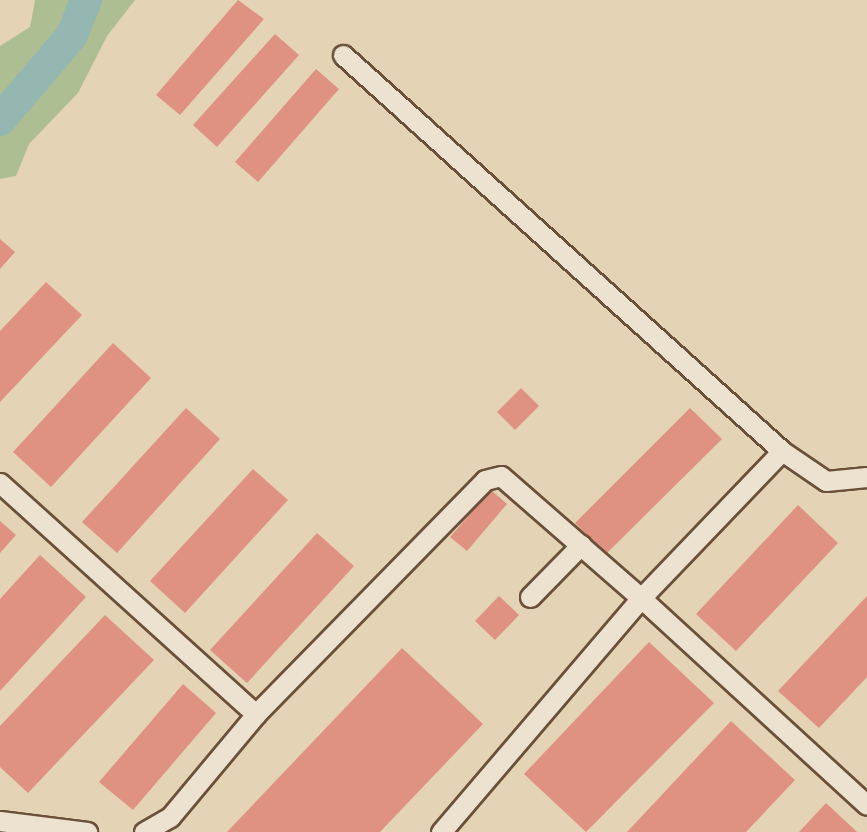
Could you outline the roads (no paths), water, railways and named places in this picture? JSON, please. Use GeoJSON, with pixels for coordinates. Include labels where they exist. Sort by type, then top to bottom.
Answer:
{"type":"FeatureCollection","features":[{"type":"Feature","properties":{"kind":"lane"},"geometry":{"type":"LineString","coordinates":[[343,55],[782,451],[826,481],[867,477]]}},
{"type":"Feature","properties":{"kind":"lane"},"geometry":{"type":"LineString","coordinates":[[441,832],[641,598],[782,451]]}},
{"type":"Feature","properties":{"kind":"lane"},"geometry":{"type":"LineString","coordinates":[[144,832],[170,817],[256,713],[491,474],[641,598],[867,805]]}},
{"type":"Feature","properties":{"kind":"lane"},"geometry":{"type":"LineString","coordinates":[[0,483],[256,713]]}},
{"type":"Feature","properties":{"kind":"lane"},"geometry":{"type":"LineString","coordinates":[[530,597],[580,545]]}},
{"type":"Feature","properties":{"kind":"lane"},"geometry":{"type":"LineString","coordinates":[[0,821],[87,832]]}},
{"type":"Feature","properties":{"kind":"waterway"},"geometry":{"type":"LineString","coordinates":[[0,120],[72,35],[86,0]]}}]}
